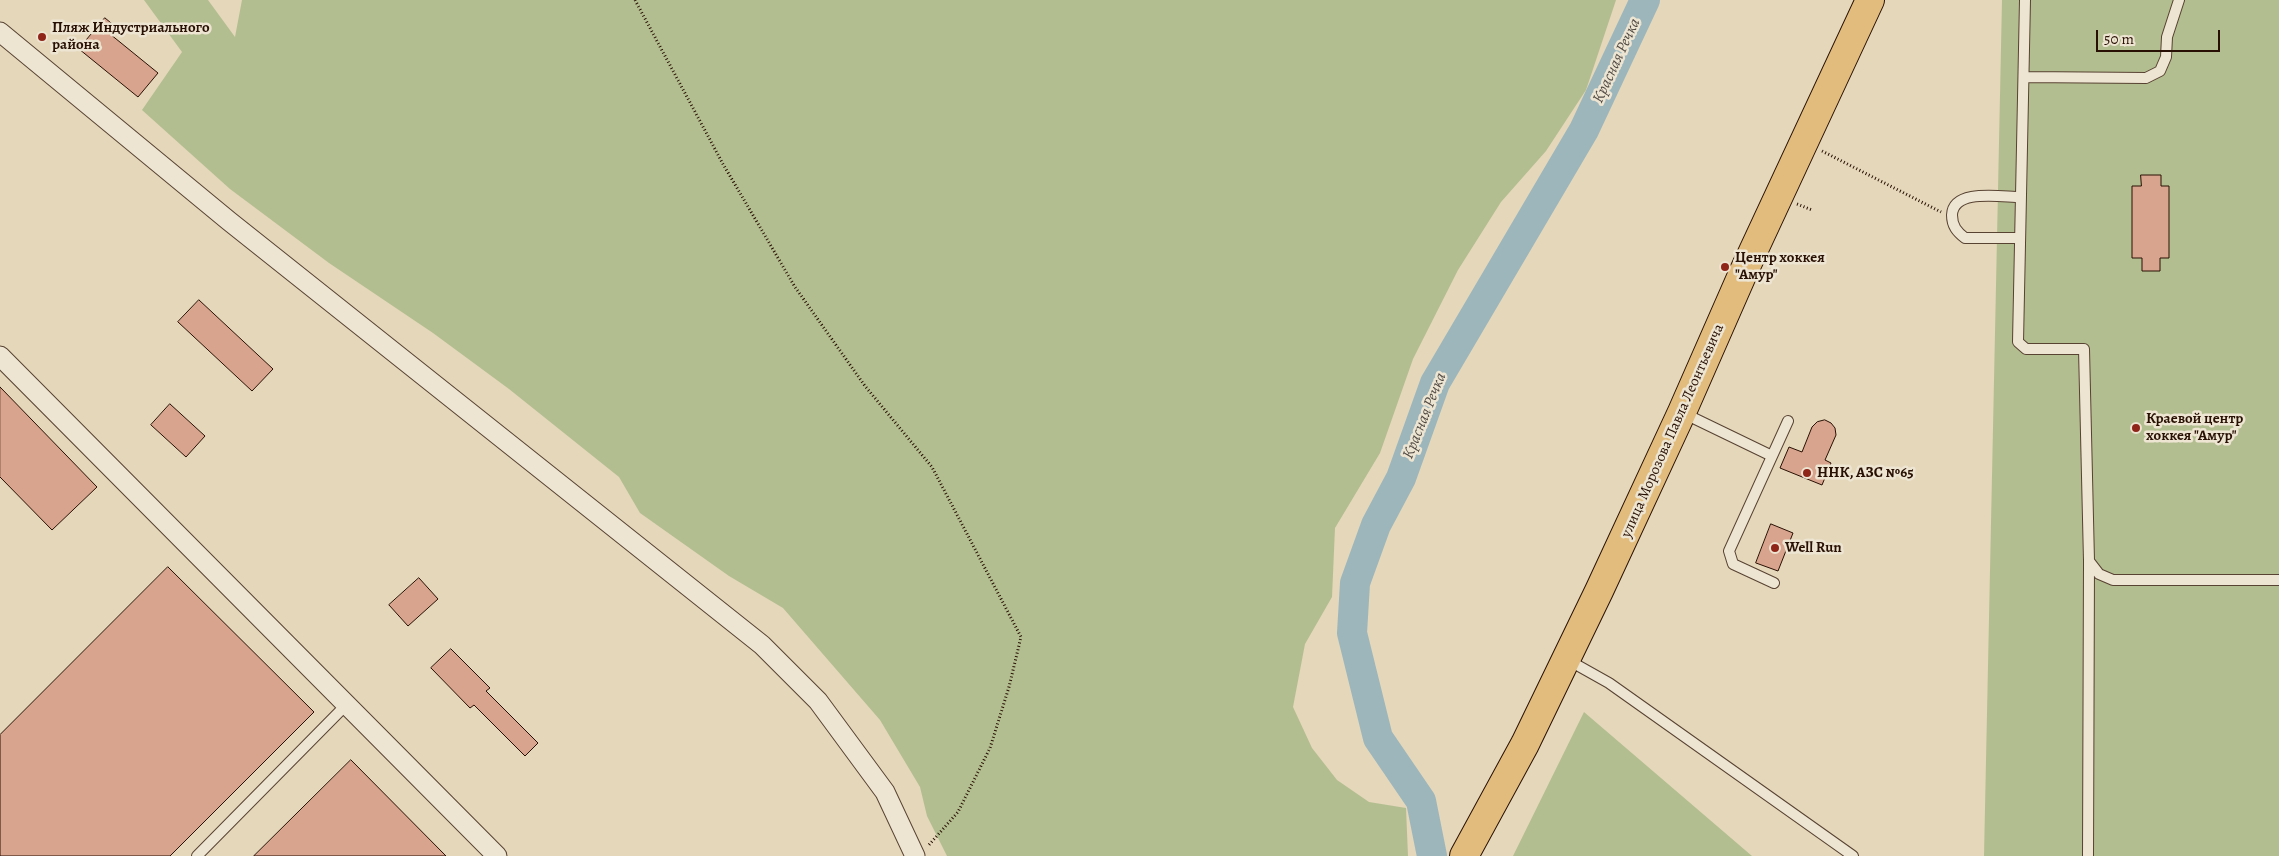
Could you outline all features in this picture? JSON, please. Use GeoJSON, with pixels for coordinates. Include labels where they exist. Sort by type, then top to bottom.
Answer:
{"type":"FeatureCollection","features":[{"type":"Feature","properties":{"kind":"main road","name":"улица Морозова Павла Леонтьевича"},"geometry":{"type":"LineString","coordinates":[[1464,856],[1525,744],[1566,659],[1682,412],[1743,273],[1870,0]]}},
{"type":"Feature","properties":{"kind":"street"},"geometry":{"type":"LineString","coordinates":[[0,32],[229,221],[762,645],[818,701],[885,792],[920,852]]}},
{"type":"Feature","properties":{"kind":"street"},"geometry":{"type":"LineString","coordinates":[[0,356],[497,856]]}},
{"type":"Feature","properties":{"kind":"lane"},"geometry":{"type":"LineString","coordinates":[[2025,0],[2018,342],[2026,349],[2084,349],[2089,561],[2088,856]]}},
{"type":"Feature","properties":{"kind":"lane"},"geometry":{"type":"LineString","coordinates":[[2024,77],[2146,78],[2160,71],[2166,57],[2167,37],[2171,18],[2179,0]]}},
{"type":"Feature","properties":{"kind":"lane"},"geometry":{"type":"LineString","coordinates":[[2020,238],[1965,238],[1958,233],[1952,220],[1953,208],[1958,201],[1966,197],[2021,197]]}},
{"type":"Feature","properties":{"kind":"lane"},"geometry":{"type":"LineString","coordinates":[[1682,412],[1772,456]]}},
{"type":"Feature","properties":{"kind":"lane"},"geometry":{"type":"LineString","coordinates":[[1774,583],[1733,564],[1729,551],[1788,422]]}},
{"type":"Feature","properties":{"kind":"lane"},"geometry":{"type":"LineString","coordinates":[[2089,561],[2099,574],[2113,580],[2279,580]]}},
{"type":"Feature","properties":{"kind":"lane"},"geometry":{"type":"LineString","coordinates":[[1566,659],[1609,683],[1853,856]]}},
{"type":"Feature","properties":{"kind":"lane"},"geometry":{"type":"LineString","coordinates":[[197,856],[346,705]]}},
{"type":"Feature","properties":{"kind":"path"},"geometry":{"type":"LineString","coordinates":[[635,0],[723,164],[795,287],[865,386],[932,466],[1021,637],[1009,687],[990,748],[958,812],[920,852]]}},
{"type":"Feature","properties":{"kind":"path"},"geometry":{"type":"LineString","coordinates":[[1804,142],[1934,206],[1952,220]]}},
{"type":"Feature","properties":{"kind":"green space"},"geometry":{"type":"Polygon","coordinates":[[[144,0],[208,0],[235,37],[242,0],[1616,0],[1586,90],[1546,151],[1501,202],[1458,270],[1413,359],[1380,453],[1335,528],[1332,597],[1305,644],[1293,707],[1312,748],[1337,780],[1369,802],[1406,808],[1408,856],[947,856],[927,816],[920,787],[880,720],[783,608],[729,576],[640,513],[619,477],[509,389],[433,333],[329,263],[230,189],[142,110],[182,52],[144,0]]]}},
{"type":"Feature","properties":{"kind":"green space","name":"Краевой центр хоккея \"Амур\""},"geometry":{"type":"Polygon","coordinates":[[[2002,0],[2279,0],[2279,856],[1984,856],[2002,0]]]}},
{"type":"Feature","properties":{"kind":"green space"},"geometry":{"type":"Polygon","coordinates":[[[1584,712],[1752,856],[1513,856],[1584,712]]]}},
{"type":"Feature","properties":{"kind":"building"},"geometry":{"type":"Polygon","coordinates":[[[105,18],[116,27],[110,34],[158,73],[138,97],[79,49],[105,18]]]}},
{"type":"Feature","properties":{"kind":"building"},"geometry":{"type":"Polygon","coordinates":[[[2141,175],[2161,175],[2161,186],[2169,186],[2169,258],[2160,258],[2160,271],[2142,271],[2142,258],[2132,258],[2132,186],[2141,186],[2141,175]]]}},
{"type":"Feature","properties":{"kind":"building"},"geometry":{"type":"Polygon","coordinates":[[[199,300],[273,369],[252,391],[178,322],[199,300]]]}},
{"type":"Feature","properties":{"kind":"building"},"geometry":{"type":"Polygon","coordinates":[[[0,387],[97,487],[52,530],[0,477],[0,387]]]}},
{"type":"Feature","properties":{"kind":"building"},"geometry":{"type":"Polygon","coordinates":[[[170,404],[205,436],[186,457],[151,425],[170,404]]]}},
{"type":"Feature","properties":{"kind":"building"},"geometry":{"type":"Polygon","coordinates":[[[1825,420],[1835,428],[1836,435],[1825,460],[1831,463],[1822,485],[1780,468],[1789,447],[1802,452],[1812,427],[1817,422],[1825,420]]]}},
{"type":"Feature","properties":{"kind":"building","name":"Well Run"},"geometry":{"type":"Polygon","coordinates":[[[1771,524],[1793,533],[1778,571],[1756,563],[1771,524]]]}},
{"type":"Feature","properties":{"kind":"building"},"geometry":{"type":"Polygon","coordinates":[[[168,567],[314,712],[170,856],[0,856],[0,735],[168,567]]]}},
{"type":"Feature","properties":{"kind":"building"},"geometry":{"type":"Polygon","coordinates":[[[419,578],[438,599],[408,626],[389,605],[419,578]]]}},
{"type":"Feature","properties":{"kind":"building"},"geometry":{"type":"Polygon","coordinates":[[[451,649],[490,688],[486,691],[538,743],[525,756],[474,705],[470,708],[431,668],[451,649]]]}},
{"type":"Feature","properties":{"kind":"building"},"geometry":{"type":"Polygon","coordinates":[[[351,760],[446,856],[254,856],[351,760]]]}},
{"type":"Feature","properties":{"kind":"waterway","name":"Красная Речка"},"geometry":{"type":"LineString","coordinates":[[1432,856],[1421,801],[1378,738],[1352,633],[1355,583],[1376,525],[1401,478],[1435,383],[1584,130],[1645,0]]}},
{"type":"Feature","properties":{"kind":"place","name":"Пляж Индустриального района"},"geometry":{"type":"Point","coordinates":[42,37]}},
{"type":"Feature","properties":{"kind":"place","name":"Центр хоккея \"Амур\""},"geometry":{"type":"Point","coordinates":[1725,267]}},
{"type":"Feature","properties":{"kind":"place","name":"Краевой центр хоккея \"Амур\""},"geometry":{"type":"Point","coordinates":[2136,428]}},
{"type":"Feature","properties":{"kind":"place","name":"ННК, АЗС №65"},"geometry":{"type":"Point","coordinates":[1807,473]}},
{"type":"Feature","properties":{"kind":"place","name":"Well Run"},"geometry":{"type":"Point","coordinates":[1775,548]}}]}
